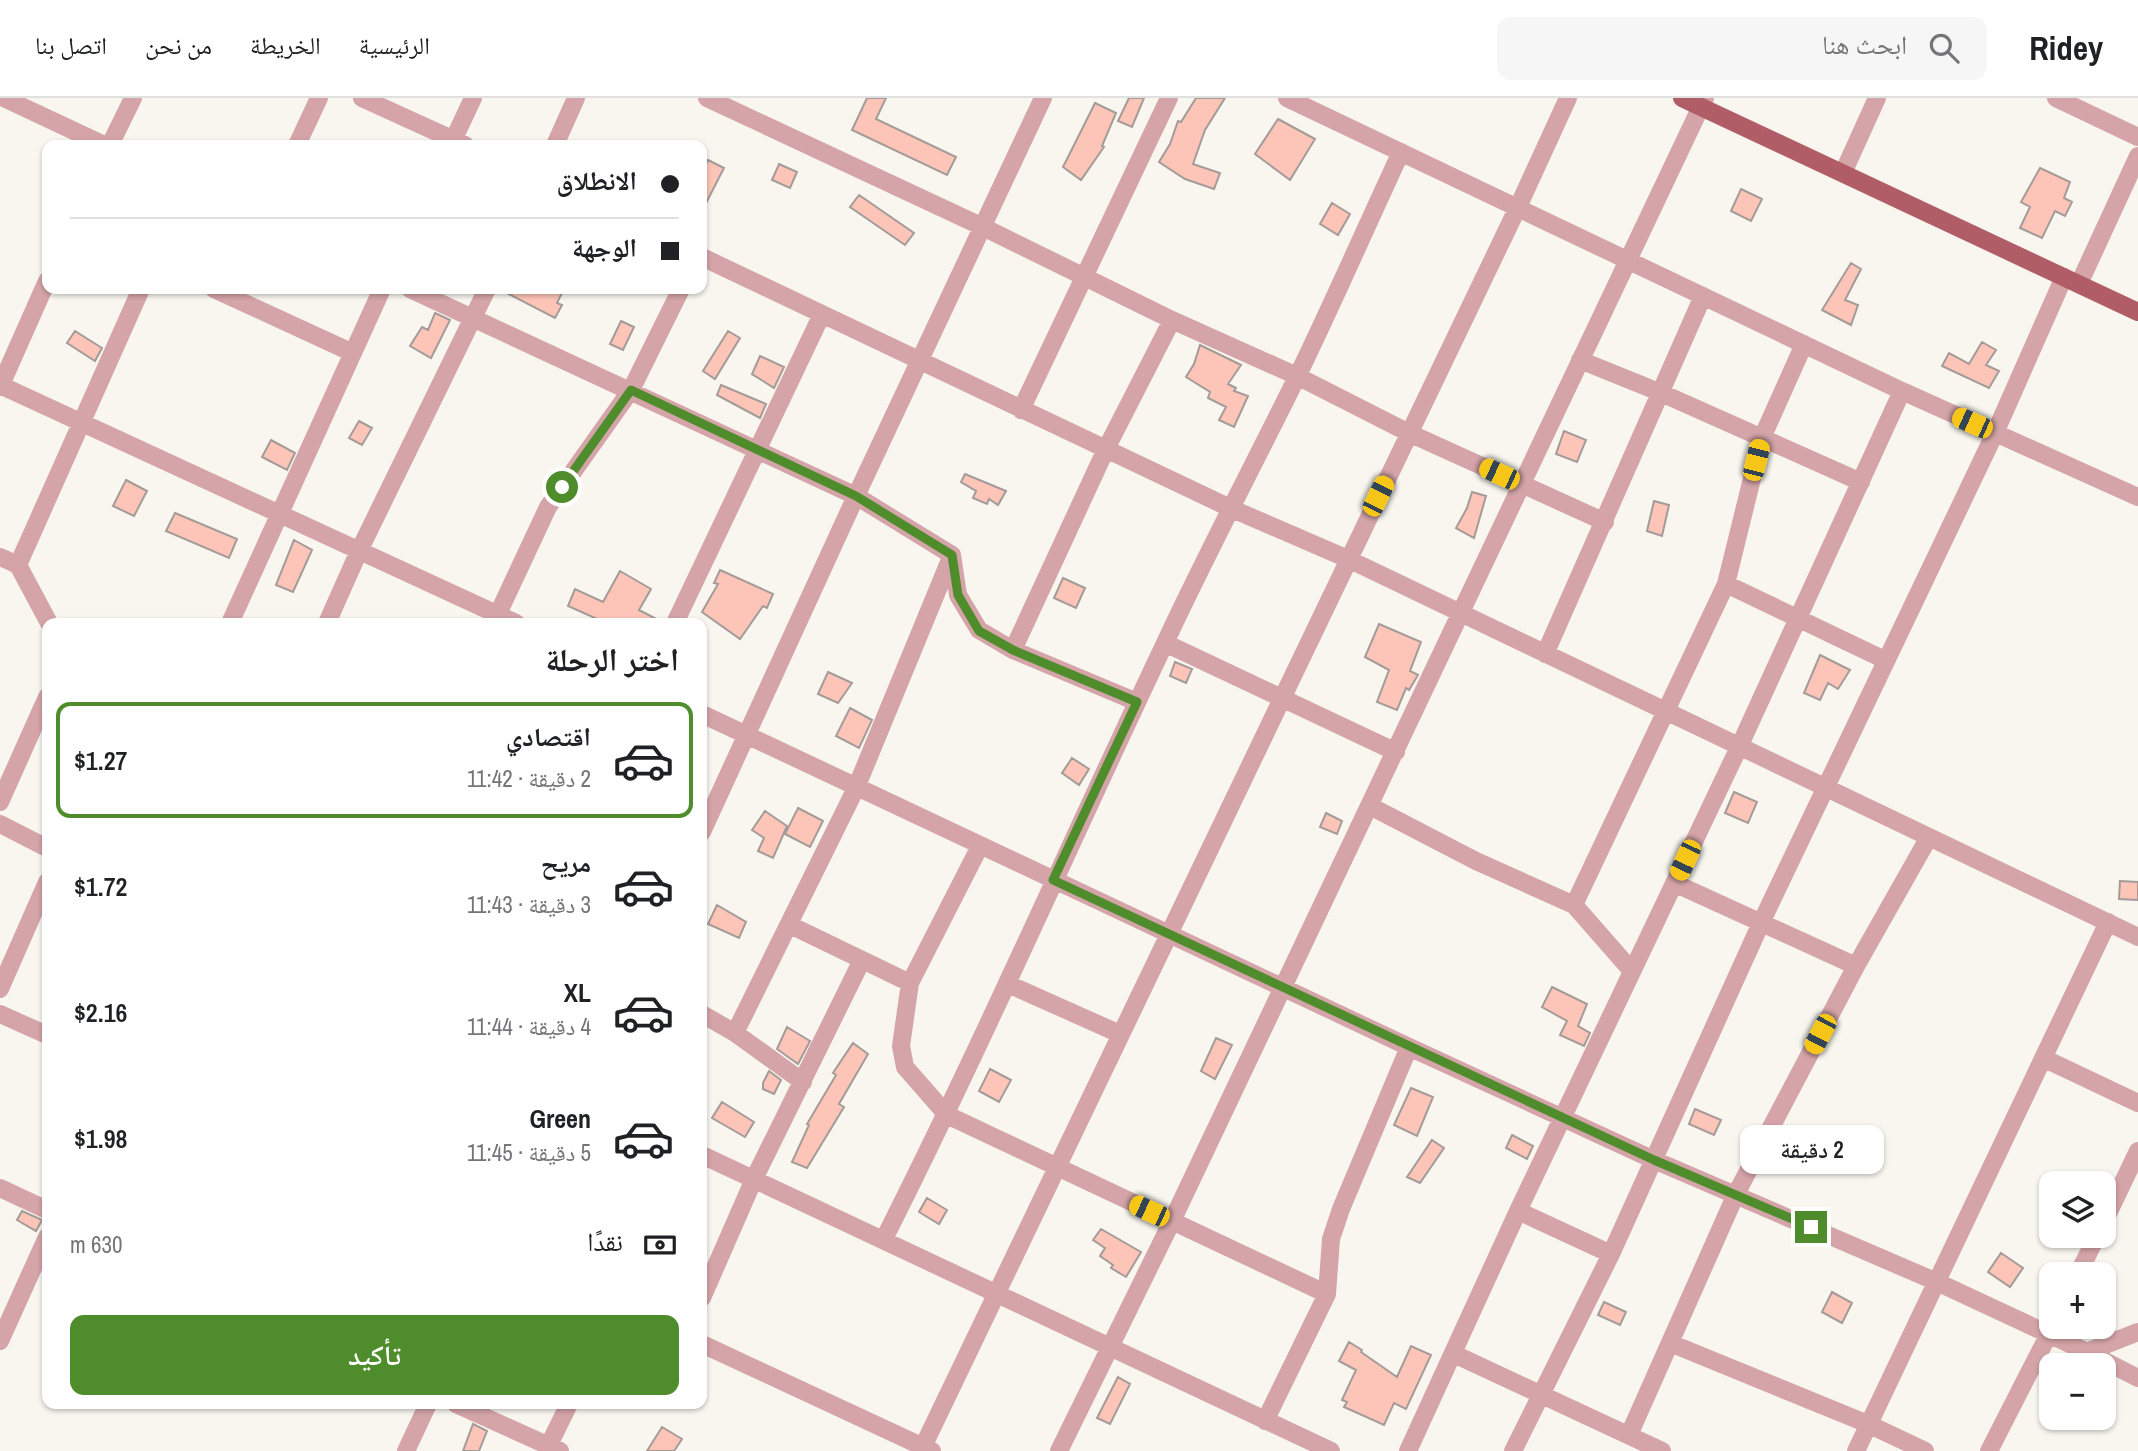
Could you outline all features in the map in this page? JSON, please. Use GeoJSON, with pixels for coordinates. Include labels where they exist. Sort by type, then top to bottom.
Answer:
{"type":"FeatureCollection","features":[{"type":"Feature","properties":{"kind":"main road"},"geometry":{"type":"LineString","coordinates":[[1682,98],[1702,102],[1843,173],[2138,312]]}},
{"type":"Feature","properties":{"kind":"street"},"geometry":{"type":"LineString","coordinates":[[4,98],[93,140]]}},
{"type":"Feature","properties":{"kind":"street"},"geometry":{"type":"LineString","coordinates":[[112,140],[133,98]]}},
{"type":"Feature","properties":{"kind":"street"},"geometry":{"type":"LineString","coordinates":[[299,140],[319,98]]}},
{"type":"Feature","properties":{"kind":"street"},"geometry":{"type":"LineString","coordinates":[[362,98],[450,140]]}},
{"type":"Feature","properties":{"kind":"street"},"geometry":{"type":"LineString","coordinates":[[457,140],[472,98]]}},
{"type":"Feature","properties":{"kind":"street"},"geometry":{"type":"LineString","coordinates":[[557,140],[576,98]]}},
{"type":"Feature","properties":{"kind":"street"},"geometry":{"type":"LineString","coordinates":[[707,98],[983,227],[1172,320],[1297,376],[1409,433],[1605,522]]}},
{"type":"Feature","properties":{"kind":"street"},"geometry":{"type":"LineString","coordinates":[[707,821],[1043,98]]}},
{"type":"Feature","properties":{"kind":"street"},"geometry":{"type":"LineString","coordinates":[[1021,410],[1169,98]]}},
{"type":"Feature","properties":{"kind":"street"},"geometry":{"type":"LineString","coordinates":[[1287,98],[1902,391],[2138,497]]}},
{"type":"Feature","properties":{"kind":"street"},"geometry":{"type":"LineString","coordinates":[[707,1345],[925,1450],[1056,1167],[1568,98]]}},
{"type":"Feature","properties":{"kind":"street"},"geometry":{"type":"LineString","coordinates":[[1843,173],[1877,98]]}},
{"type":"Feature","properties":{"kind":"street"},"geometry":{"type":"LineString","coordinates":[[2056,98],[2138,137]]}},
{"type":"Feature","properties":{"kind":"street"},"geometry":{"type":"LineString","coordinates":[[1059,1451],[1172,1222],[1702,102]]}},
{"type":"Feature","properties":{"kind":"street"},"geometry":{"type":"LineString","coordinates":[[884,1239],[947,1115],[1053,880],[1230,508],[1297,376],[1401,152]]}},
{"type":"Feature","properties":{"kind":"street"},"geometry":{"type":"LineString","coordinates":[[1513,1451],[1611,1254],[1761,923],[1885,660],[1995,433],[2138,156]]}},
{"type":"Feature","properties":{"kind":"street"},"geometry":{"type":"LineString","coordinates":[[707,259],[1230,508],[1348,559],[2138,937]]}},
{"type":"Feature","properties":{"kind":"street"},"geometry":{"type":"LineString","coordinates":[[42,292],[0,385],[506,618]]}},
{"type":"Feature","properties":{"kind":"street"},"geometry":{"type":"LineString","coordinates":[[18,565],[139,294]]}},
{"type":"Feature","properties":{"kind":"street"},"geometry":{"type":"LineString","coordinates":[[231,294],[353,353]]}},
{"type":"Feature","properties":{"kind":"street"},"geometry":{"type":"LineString","coordinates":[[232,618],[380,294]]}},
{"type":"Feature","properties":{"kind":"street"},"geometry":{"type":"LineString","coordinates":[[421,294],[856,496],[952,555],[958,595],[979,631],[1013,650],[1137,702]]}},
{"type":"Feature","properties":{"kind":"street"},"geometry":{"type":"LineString","coordinates":[[329,618],[359,551],[485,294]]}},
{"type":"Feature","properties":{"kind":"street"},"geometry":{"type":"LineString","coordinates":[[498,614],[548,507],[631,390],[679,294]]}},
{"type":"Feature","properties":{"kind":"street"},"geometry":{"type":"LineString","coordinates":[[1545,654],[1703,296]]}},
{"type":"Feature","properties":{"kind":"street"},"geometry":{"type":"LineString","coordinates":[[677,618],[822,314]]}},
{"type":"Feature","properties":{"kind":"street"},"geometry":{"type":"LineString","coordinates":[[1013,650],[1106,449],[1172,320]]}},
{"type":"Feature","properties":{"kind":"street"},"geometry":{"type":"LineString","coordinates":[[1574,905],[1664,710],[1726,584],[1762,438],[1804,344]]}},
{"type":"Feature","properties":{"kind":"street"},"geometry":{"type":"LineString","coordinates":[[1580,360],[1659,392],[1861,482]]}},
{"type":"Feature","properties":{"kind":"street"},"geometry":{"type":"LineString","coordinates":[[1408,1451],[1518,1211],[1740,745],[1902,391]]}},
{"type":"Feature","properties":{"kind":"street"},"geometry":{"type":"LineString","coordinates":[[735,1033],[856,788],[952,555]]}},
{"type":"Feature","properties":{"kind":"street"},"geometry":{"type":"LineString","coordinates":[[0,557],[18,565],[46,618]]}},
{"type":"Feature","properties":{"kind":"street"},"geometry":{"type":"LineString","coordinates":[[1726,584],[1885,660]]}},
{"type":"Feature","properties":{"kind":"street"},"geometry":{"type":"LineString","coordinates":[[1165,643],[1396,752]]}},
{"type":"Feature","properties":{"kind":"street"},"geometry":{"type":"LineString","coordinates":[[0,802],[42,708]]}},
{"type":"Feature","properties":{"kind":"street"},"geometry":{"type":"LineString","coordinates":[[707,716],[1654,1160],[2039,1325]]}},
{"type":"Feature","properties":{"kind":"street"},"geometry":{"type":"LineString","coordinates":[[1370,806],[1476,861],[1574,905],[1632,970]]}},
{"type":"Feature","properties":{"kind":"street"},"geometry":{"type":"LineString","coordinates":[[0,824],[42,845]]}},
{"type":"Feature","properties":{"kind":"street"},"geometry":{"type":"LineString","coordinates":[[1629,1434],[1736,1194],[1856,966],[1929,836]]}},
{"type":"Feature","properties":{"kind":"street"},"geometry":{"type":"LineString","coordinates":[[981,846],[910,983],[901,1046],[905,1067],[947,1115],[1326,1294]]}},
{"type":"Feature","properties":{"kind":"street"},"geometry":{"type":"LineString","coordinates":[[1674,883],[1856,966]]}},
{"type":"Feature","properties":{"kind":"street"},"geometry":{"type":"LineString","coordinates":[[0,989],[42,894]]}},
{"type":"Feature","properties":{"kind":"street"},"geometry":{"type":"LineString","coordinates":[[1856,1451],[2108,922]]}},
{"type":"Feature","properties":{"kind":"street"},"geometry":{"type":"LineString","coordinates":[[790,925],[910,983]]}},
{"type":"Feature","properties":{"kind":"street"},"geometry":{"type":"LineString","coordinates":[[707,1287],[754,1179],[862,960]]}},
{"type":"Feature","properties":{"kind":"street"},"geometry":{"type":"LineString","coordinates":[[1008,984],[1120,1034]]}},
{"type":"Feature","properties":{"kind":"street"},"geometry":{"type":"LineString","coordinates":[[0,1014],[42,1033]]}},
{"type":"Feature","properties":{"kind":"street"},"geometry":{"type":"LineString","coordinates":[[707,1017],[735,1033],[803,1082]]}},
{"type":"Feature","properties":{"kind":"street"},"geometry":{"type":"LineString","coordinates":[[1265,1421],[1326,1294],[1331,1239],[1340,1209],[1409,1047]]}},
{"type":"Feature","properties":{"kind":"street"},"geometry":{"type":"LineString","coordinates":[[2043,1058],[2138,1103]]}},
{"type":"Feature","properties":{"kind":"street"},"geometry":{"type":"LineString","coordinates":[[2116,1197],[2138,1151]]}},
{"type":"Feature","properties":{"kind":"street"},"geometry":{"type":"LineString","coordinates":[[707,1157],[1331,1451]]}},
{"type":"Feature","properties":{"kind":"street"},"geometry":{"type":"LineString","coordinates":[[0,1188],[42,1208]]}},
{"type":"Feature","properties":{"kind":"street"},"geometry":{"type":"LineString","coordinates":[[1518,1211],[1611,1254]]}},
{"type":"Feature","properties":{"kind":"street"},"geometry":{"type":"LineString","coordinates":[[0,1340],[42,1248]]}},
{"type":"Feature","properties":{"kind":"street"},"geometry":{"type":"LineString","coordinates":[[2087,1352],[2138,1332]]}},
{"type":"Feature","properties":{"kind":"street"},"geometry":{"type":"LineString","coordinates":[[1989,1451],[2046,1339]]}},
{"type":"Feature","properties":{"kind":"street"},"geometry":{"type":"LineString","coordinates":[[2066,1339],[2138,1378]]}},
{"type":"Feature","properties":{"kind":"street"},"geometry":{"type":"LineString","coordinates":[[1670,1343],[1868,1424],[1925,1451]]}},
{"type":"Feature","properties":{"kind":"street"},"geometry":{"type":"LineString","coordinates":[[1454,1354],[1662,1451]]}},
{"type":"Feature","properties":{"kind":"street"},"geometry":{"type":"LineString","coordinates":[[406,1451],[426,1409]]}},
{"type":"Feature","properties":{"kind":"street"},"geometry":{"type":"LineString","coordinates":[[467,1409],[551,1449],[567,1409]]}},
{"type":"Feature","properties":{"kind":"building"},"geometry":{"type":"Polygon","coordinates":[[[867,98],[886,98],[876,119],[956,157],[947,175],[852,130],[867,98]]]}},
{"type":"Feature","properties":{"kind":"building"},"geometry":{"type":"Polygon","coordinates":[[[1129,98],[1144,98],[1132,127],[1118,121],[1129,98]]]}},
{"type":"Feature","properties":{"kind":"building"},"geometry":{"type":"Polygon","coordinates":[[[1196,98],[1225,98],[1205,130],[1193,164],[1220,173],[1214,189],[1185,179],[1159,162],[1170,144],[1178,121],[1181,122],[1196,98]]]}},
{"type":"Feature","properties":{"kind":"building"},"geometry":{"type":"Polygon","coordinates":[[[1095,103],[1116,113],[1102,146],[1104,147],[1081,180],[1063,167],[1095,103]]]}},
{"type":"Feature","properties":{"kind":"building"},"geometry":{"type":"Polygon","coordinates":[[[1278,119],[1315,139],[1290,180],[1255,154],[1278,119]]]}},
{"type":"Feature","properties":{"kind":"building"},"geometry":{"type":"Polygon","coordinates":[[[707,162],[724,168],[707,201],[707,162]]]}},
{"type":"Feature","properties":{"kind":"building"},"geometry":{"type":"Polygon","coordinates":[[[779,164],[797,172],[790,188],[772,180],[779,164]]]}},
{"type":"Feature","properties":{"kind":"building"},"geometry":{"type":"Polygon","coordinates":[[[2040,168],[2070,182],[2064,198],[2072,202],[2065,216],[2055,211],[2042,238],[2020,228],[2030,207],[2021,202],[2040,168]]]}},
{"type":"Feature","properties":{"kind":"building"},"geometry":{"type":"Polygon","coordinates":[[[1741,189],[1762,199],[1751,221],[1731,211],[1741,189]]]}},
{"type":"Feature","properties":{"kind":"building"},"geometry":{"type":"Polygon","coordinates":[[[859,195],[914,233],[905,245],[850,207],[859,195]]]}},
{"type":"Feature","properties":{"kind":"building"},"geometry":{"type":"Polygon","coordinates":[[[1332,203],[1350,214],[1338,235],[1320,224],[1332,203]]]}},
{"type":"Feature","properties":{"kind":"building"},"geometry":{"type":"Polygon","coordinates":[[[1851,263],[1861,269],[1845,300],[1858,305],[1851,325],[1822,310],[1851,263]]]}},
{"type":"Feature","properties":{"kind":"building"},"geometry":{"type":"Polygon","coordinates":[[[509,294],[562,294],[557,303],[562,305],[555,318],[509,294]]]}},
{"type":"Feature","properties":{"kind":"building"},"geometry":{"type":"Polygon","coordinates":[[[435,313],[450,320],[431,358],[410,346],[422,327],[428,330],[435,313]]]}},
{"type":"Feature","properties":{"kind":"building"},"geometry":{"type":"Polygon","coordinates":[[[621,321],[634,327],[623,350],[610,344],[621,321]]]}},
{"type":"Feature","properties":{"kind":"building"},"geometry":{"type":"Polygon","coordinates":[[[75,331],[102,348],[95,361],[67,343],[75,331]]]}},
{"type":"Feature","properties":{"kind":"building"},"geometry":{"type":"Polygon","coordinates":[[[728,331],[740,338],[715,379],[703,371],[728,331]]]}},
{"type":"Feature","properties":{"kind":"building"},"geometry":{"type":"Polygon","coordinates":[[[1982,342],[1996,350],[1986,365],[1999,371],[1989,388],[1942,366],[1949,353],[1969,364],[1982,342]]]}},
{"type":"Feature","properties":{"kind":"building"},"geometry":{"type":"Polygon","coordinates":[[[1200,345],[1241,365],[1228,384],[1236,388],[1234,391],[1248,396],[1234,427],[1219,420],[1226,407],[1208,398],[1210,392],[1186,377],[1194,364],[1200,345]]]}},
{"type":"Feature","properties":{"kind":"building"},"geometry":{"type":"Polygon","coordinates":[[[760,356],[784,367],[774,388],[752,374],[760,356]]]}},
{"type":"Feature","properties":{"kind":"building"},"geometry":{"type":"Polygon","coordinates":[[[721,385],[766,404],[760,418],[717,395],[721,385]]]}},
{"type":"Feature","properties":{"kind":"building"},"geometry":{"type":"Polygon","coordinates":[[[359,421],[372,428],[362,445],[349,438],[359,421]]]}},
{"type":"Feature","properties":{"kind":"building"},"geometry":{"type":"Polygon","coordinates":[[[1564,431],[1586,440],[1577,462],[1556,454],[1564,431]]]}},
{"type":"Feature","properties":{"kind":"building"},"geometry":{"type":"Polygon","coordinates":[[[271,440],[295,453],[287,470],[262,457],[271,440]]]}},
{"type":"Feature","properties":{"kind":"building"},"geometry":{"type":"Polygon","coordinates":[[[965,474],[1006,491],[998,505],[989,499],[987,504],[973,498],[976,491],[961,482],[965,474]]]}},
{"type":"Feature","properties":{"kind":"building"},"geometry":{"type":"Polygon","coordinates":[[[126,480],[147,491],[134,516],[113,506],[126,480]]]}},
{"type":"Feature","properties":{"kind":"building"},"geometry":{"type":"Polygon","coordinates":[[[1472,492],[1486,496],[1474,538],[1456,528],[1472,492]]]}},
{"type":"Feature","properties":{"kind":"building"},"geometry":{"type":"Polygon","coordinates":[[[1654,501],[1669,505],[1662,536],[1647,531],[1654,501]]]}},
{"type":"Feature","properties":{"kind":"building"},"geometry":{"type":"Polygon","coordinates":[[[175,513],[237,539],[229,558],[166,531],[175,513]]]}},
{"type":"Feature","properties":{"kind":"building"},"geometry":{"type":"Polygon","coordinates":[[[294,540],[312,550],[293,592],[276,585],[294,540]]]}},
{"type":"Feature","properties":{"kind":"building"},"geometry":{"type":"Polygon","coordinates":[[[720,570],[773,594],[767,608],[763,606],[740,639],[702,612],[718,584],[714,583],[720,570]]]}},
{"type":"Feature","properties":{"kind":"building"},"geometry":{"type":"Polygon","coordinates":[[[620,571],[651,589],[639,610],[654,618],[595,618],[568,606],[575,589],[603,602],[620,571]]]}},
{"type":"Feature","properties":{"kind":"building"},"geometry":{"type":"Polygon","coordinates":[[[1063,578],[1085,588],[1076,608],[1054,598],[1063,578]]]}},
{"type":"Feature","properties":{"kind":"building"},"geometry":{"type":"Polygon","coordinates":[[[1379,624],[1421,642],[1410,671],[1418,675],[1409,690],[1406,688],[1397,710],[1377,702],[1389,670],[1365,657],[1379,624]]]}},
{"type":"Feature","properties":{"kind":"building"},"geometry":{"type":"Polygon","coordinates":[[[1820,655],[1850,670],[1838,689],[1828,683],[1820,700],[1804,693],[1820,655]]]}},
{"type":"Feature","properties":{"kind":"building"},"geometry":{"type":"Polygon","coordinates":[[[1175,662],[1192,669],[1186,683],[1170,676],[1175,662]]]}},
{"type":"Feature","properties":{"kind":"building"},"geometry":{"type":"Polygon","coordinates":[[[828,672],[852,683],[838,703],[818,694],[828,672]]]}},
{"type":"Feature","properties":{"kind":"building"},"geometry":{"type":"Polygon","coordinates":[[[850,708],[872,720],[859,748],[836,736],[850,708]]]}},
{"type":"Feature","properties":{"kind":"building"},"geometry":{"type":"Polygon","coordinates":[[[1072,758],[1089,769],[1079,785],[1062,773],[1072,758]]]}},
{"type":"Feature","properties":{"kind":"building"},"geometry":{"type":"Polygon","coordinates":[[[1734,792],[1757,802],[1748,823],[1725,813],[1734,792]]]}},
{"type":"Feature","properties":{"kind":"building"},"geometry":{"type":"Polygon","coordinates":[[[798,808],[823,821],[810,847],[785,834],[798,808]]]}},
{"type":"Feature","properties":{"kind":"building"},"geometry":{"type":"Polygon","coordinates":[[[765,811],[787,826],[773,858],[758,851],[764,838],[752,830],[765,811]]]}},
{"type":"Feature","properties":{"kind":"building"},"geometry":{"type":"Polygon","coordinates":[[[1326,813],[1342,821],[1337,834],[1320,827],[1326,813]]]}},
{"type":"Feature","properties":{"kind":"building"},"geometry":{"type":"Polygon","coordinates":[[[2120,881],[2138,882],[2138,900],[2119,899],[2120,881]]]}},
{"type":"Feature","properties":{"kind":"building"},"geometry":{"type":"Polygon","coordinates":[[[717,905],[746,922],[739,938],[708,924],[717,905]]]}},
{"type":"Feature","properties":{"kind":"building"},"geometry":{"type":"Polygon","coordinates":[[[1552,987],[1587,1004],[1578,1026],[1590,1033],[1584,1046],[1560,1035],[1567,1021],[1542,1007],[1552,987]]]}},
{"type":"Feature","properties":{"kind":"building"},"geometry":{"type":"Polygon","coordinates":[[[787,1027],[810,1041],[798,1064],[777,1049],[787,1027]]]}},
{"type":"Feature","properties":{"kind":"building"},"geometry":{"type":"Polygon","coordinates":[[[1216,1038],[1232,1045],[1215,1079],[1201,1071],[1216,1038]]]}},
{"type":"Feature","properties":{"kind":"building"},"geometry":{"type":"Polygon","coordinates":[[[853,1043],[868,1054],[839,1104],[844,1107],[807,1168],[792,1162],[809,1125],[807,1124],[836,1075],[833,1073],[853,1043]]]}},
{"type":"Feature","properties":{"kind":"building"},"geometry":{"type":"Polygon","coordinates":[[[990,1069],[1011,1080],[999,1102],[979,1091],[990,1069]]]}},
{"type":"Feature","properties":{"kind":"building"},"geometry":{"type":"Polygon","coordinates":[[[769,1071],[781,1080],[774,1094],[763,1089],[769,1071]]]}},
{"type":"Feature","properties":{"kind":"building"},"geometry":{"type":"Polygon","coordinates":[[[1411,1088],[1433,1097],[1417,1136],[1394,1125],[1411,1088]]]}},
{"type":"Feature","properties":{"kind":"building"},"geometry":{"type":"Polygon","coordinates":[[[722,1102],[754,1122],[745,1137],[712,1118],[722,1102]]]}},
{"type":"Feature","properties":{"kind":"building"},"geometry":{"type":"Polygon","coordinates":[[[1695,1109],[1721,1120],[1714,1135],[1689,1124],[1695,1109]]]}},
{"type":"Feature","properties":{"kind":"building"},"geometry":{"type":"Polygon","coordinates":[[[1512,1135],[1533,1146],[1527,1159],[1506,1148],[1512,1135]]]}},
{"type":"Feature","properties":{"kind":"building"},"geometry":{"type":"Polygon","coordinates":[[[1432,1140],[1444,1148],[1420,1183],[1407,1177],[1432,1140]]]}},
{"type":"Feature","properties":{"kind":"building"},"geometry":{"type":"Polygon","coordinates":[[[927,1198],[947,1210],[939,1224],[919,1212],[927,1198]]]}},
{"type":"Feature","properties":{"kind":"building"},"geometry":{"type":"Polygon","coordinates":[[[22,1211],[42,1220],[36,1231],[17,1220],[22,1211]]]}},
{"type":"Feature","properties":{"kind":"building"},"geometry":{"type":"Polygon","coordinates":[[[1101,1229],[1141,1252],[1126,1277],[1111,1268],[1113,1265],[1100,1256],[1105,1248],[1093,1240],[1101,1229]]]}},
{"type":"Feature","properties":{"kind":"building"},"geometry":{"type":"Polygon","coordinates":[[[2001,1253],[2023,1268],[2010,1287],[1988,1272],[2001,1253]]]}},
{"type":"Feature","properties":{"kind":"building"},"geometry":{"type":"Polygon","coordinates":[[[1832,1292],[1852,1303],[1842,1323],[1822,1312],[1832,1292]]]}},
{"type":"Feature","properties":{"kind":"building"},"geometry":{"type":"Polygon","coordinates":[[[1604,1302],[1626,1312],[1620,1325],[1598,1315],[1604,1302]]]}},
{"type":"Feature","properties":{"kind":"building"},"geometry":{"type":"Polygon","coordinates":[[[1349,1342],[1397,1377],[1411,1346],[1431,1355],[1406,1409],[1394,1403],[1384,1425],[1344,1407],[1347,1402],[1342,1400],[1356,1370],[1339,1361],[1349,1342]]]}},
{"type":"Feature","properties":{"kind":"building"},"geometry":{"type":"Polygon","coordinates":[[[1118,1377],[1130,1384],[1110,1424],[1097,1418],[1118,1377]]]}},
{"type":"Feature","properties":{"kind":"building"},"geometry":{"type":"Polygon","coordinates":[[[473,1424],[487,1431],[479,1451],[463,1451],[473,1424]]]}},
{"type":"Feature","properties":{"kind":"building"},"geometry":{"type":"Polygon","coordinates":[[[662,1427],[682,1439],[674,1451],[647,1451],[662,1427]]]}},
{"type":"Feature","properties":{"kind":"route"},"geometry":{"type":"LineString","coordinates":[[562,487],[631,390],[856,496],[952,555],[958,595],[979,631],[1013,650],[1137,702],[1053,880],[1654,1160],[1811,1227]]}}]}
